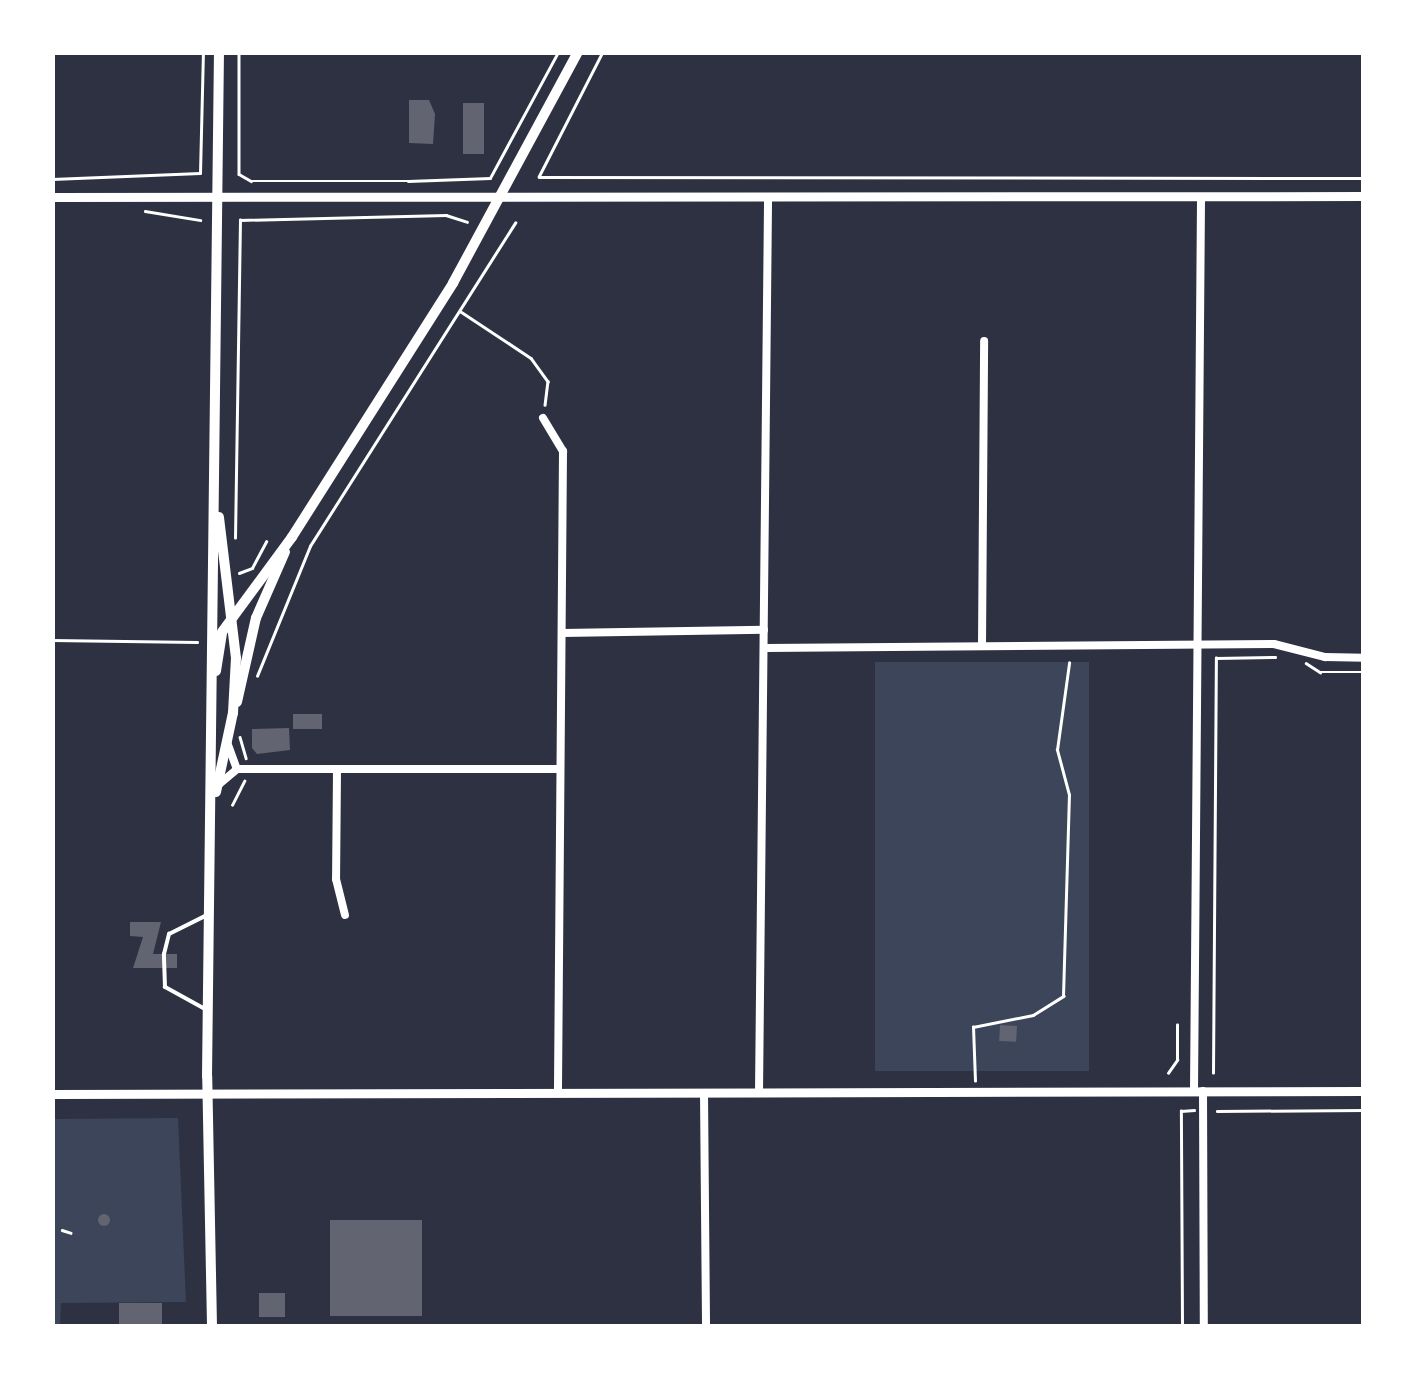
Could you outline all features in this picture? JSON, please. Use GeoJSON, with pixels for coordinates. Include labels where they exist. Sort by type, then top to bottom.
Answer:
{"type":"FeatureCollection","features":[{"type":"Feature","properties":{"kind":"main road"},"geometry":{"type":"LineString","coordinates":[[212,1326],[208,1094],[219,52]]}},
{"type":"Feature","properties":{"kind":"main road"},"geometry":{"type":"LineString","coordinates":[[210,752],[218,647],[232,617],[292,538],[501,199],[578,52]]}},
{"type":"Feature","properties":{"kind":"main road"},"geometry":{"type":"LineString","coordinates":[[217,496],[232,617],[233,713]]}},
{"type":"Feature","properties":{"kind":"main road"},"geometry":{"type":"LineString","coordinates":[[214,800],[256,618],[292,538]]}},
{"type":"Feature","properties":{"kind":"street"},"geometry":{"type":"LineString","coordinates":[[52,197],[1364,196]]}},
{"type":"Feature","properties":{"kind":"street"},"geometry":{"type":"LineString","coordinates":[[760,1093],[768,197]]}},
{"type":"Feature","properties":{"kind":"street"},"geometry":{"type":"LineString","coordinates":[[1201,198],[1196,644],[1198,1091],[1203,1110],[1204,1326]]}},
{"type":"Feature","properties":{"kind":"street"},"geometry":{"type":"LineString","coordinates":[[982,646],[984,340]]}},
{"type":"Feature","properties":{"kind":"street"},"geometry":{"type":"LineString","coordinates":[[543,418],[562,451],[558,1093]]}},
{"type":"Feature","properties":{"kind":"street"},"geometry":{"type":"LineString","coordinates":[[562,633],[764,630]]}},
{"type":"Feature","properties":{"kind":"street"},"geometry":{"type":"LineString","coordinates":[[764,648],[1274,644],[1325,657],[1364,658]]}},
{"type":"Feature","properties":{"kind":"street"},"geometry":{"type":"LineString","coordinates":[[227,742],[241,769]]}},
{"type":"Feature","properties":{"kind":"street"},"geometry":{"type":"LineString","coordinates":[[218,786],[241,769],[560,770]]}},
{"type":"Feature","properties":{"kind":"street"},"geometry":{"type":"LineString","coordinates":[[337,771],[336,879],[345,914]]}},
{"type":"Feature","properties":{"kind":"street"},"geometry":{"type":"LineString","coordinates":[[52,1094],[1364,1091]]}},
{"type":"Feature","properties":{"kind":"street"},"geometry":{"type":"LineString","coordinates":[[704,1093],[706,1326]]}},
{"type":"Feature","properties":{"kind":"lane"},"geometry":{"type":"LineString","coordinates":[[209,1010],[180,1001],[165,987],[164,954],[169,934],[212,913]]}},
{"type":"Feature","properties":{"kind":"path"},"geometry":{"type":"LineString","coordinates":[[52,179],[200,173],[203,52]]}},
{"type":"Feature","properties":{"kind":"path"},"geometry":{"type":"LineString","coordinates":[[239,52],[239,174],[252,181],[408,181],[490,178],[558,52]]}},
{"type":"Feature","properties":{"kind":"path"},"geometry":{"type":"LineString","coordinates":[[603,52],[539,177],[1364,178]]}},
{"type":"Feature","properties":{"kind":"path"},"geometry":{"type":"LineString","coordinates":[[235,554],[240,220],[446,215],[466,222]]}},
{"type":"Feature","properties":{"kind":"path"},"geometry":{"type":"LineString","coordinates":[[148,216],[200,220]]}},
{"type":"Feature","properties":{"kind":"path"},"geometry":{"type":"LineString","coordinates":[[254,682],[310,546],[515,222]]}},
{"type":"Feature","properties":{"kind":"path"},"geometry":{"type":"LineString","coordinates":[[459,310],[531,358],[548,381],[543,418]]}},
{"type":"Feature","properties":{"kind":"path"},"geometry":{"type":"LineString","coordinates":[[236,580],[235,573],[252,568],[266,542]]}},
{"type":"Feature","properties":{"kind":"path"},"geometry":{"type":"LineString","coordinates":[[52,640],[197,642]]}},
{"type":"Feature","properties":{"kind":"path"},"geometry":{"type":"LineString","coordinates":[[1213,1073],[1216,658],[1288,657]]}},
{"type":"Feature","properties":{"kind":"path"},"geometry":{"type":"LineString","coordinates":[[1298,658],[1320,672],[1364,672]]}},
{"type":"Feature","properties":{"kind":"path"},"geometry":{"type":"LineString","coordinates":[[975,1093],[973,1027],[1033,1015],[1063,996],[1068,795],[1057,750],[1068,663]]}},
{"type":"Feature","properties":{"kind":"path"},"geometry":{"type":"LineString","coordinates":[[232,804],[241,769],[240,736]]}},
{"type":"Feature","properties":{"kind":"path"},"geometry":{"type":"LineString","coordinates":[[1168,1073],[1177,1060],[1177,1024]]}},
{"type":"Feature","properties":{"kind":"path"},"geometry":{"type":"LineString","coordinates":[[1182,1326],[1181,1110],[1364,1110]]}},
{"type":"Feature","properties":{"kind":"path"},"geometry":{"type":"LineString","coordinates":[[62,1230],[70,1234]]}},
{"type":"Feature","properties":{"kind":"shaded area"},"geometry":{"type":"Polygon","coordinates":[[[875,662],[1089,662],[1089,1071],[875,1071],[875,662]]]}},
{"type":"Feature","properties":{"kind":"shaded area"},"geometry":{"type":"Polygon","coordinates":[[[178,1118],[186,1302],[61,1303],[60,1326],[53,1326],[52,1119],[178,1118]]]}},
{"type":"Feature","properties":{"kind":"building"},"geometry":{"type":"Polygon","coordinates":[[[409,100],[429,100],[435,114],[433,144],[409,143],[409,100]]]}},
{"type":"Feature","properties":{"kind":"building"},"geometry":{"type":"Polygon","coordinates":[[[463,103],[484,103],[484,154],[463,154],[463,103]]]}},
{"type":"Feature","properties":{"kind":"building"},"geometry":{"type":"Polygon","coordinates":[[[293,714],[322,714],[322,729],[293,729],[293,714]]]}},
{"type":"Feature","properties":{"kind":"building"},"geometry":{"type":"Polygon","coordinates":[[[289,728],[290,750],[257,754],[252,748],[252,729],[289,728]]]}},
{"type":"Feature","properties":{"kind":"building"},"geometry":{"type":"Polygon","coordinates":[[[130,922],[161,922],[153,954],[177,954],[177,968],[133,968],[143,937],[130,936],[130,922]]]}},
{"type":"Feature","properties":{"kind":"building"},"geometry":{"type":"Polygon","coordinates":[[[1000,1025],[1017,1026],[1016,1042],[999,1041],[1000,1025]]]}},
{"type":"Feature","properties":{"kind":"building"},"geometry":{"type":"Polygon","coordinates":[[[99,1215],[109,1215],[109,1225],[99,1225],[99,1215]]]}},
{"type":"Feature","properties":{"kind":"building"},"geometry":{"type":"Polygon","coordinates":[[[330,1220],[422,1220],[422,1316],[330,1316],[330,1220]]]}},
{"type":"Feature","properties":{"kind":"building"},"geometry":{"type":"Polygon","coordinates":[[[259,1293],[285,1293],[285,1317],[259,1317],[259,1293]]]}},
{"type":"Feature","properties":{"kind":"building"},"geometry":{"type":"Polygon","coordinates":[[[119,1303],[162,1303],[162,1326],[119,1326],[119,1303]]]}}]}
